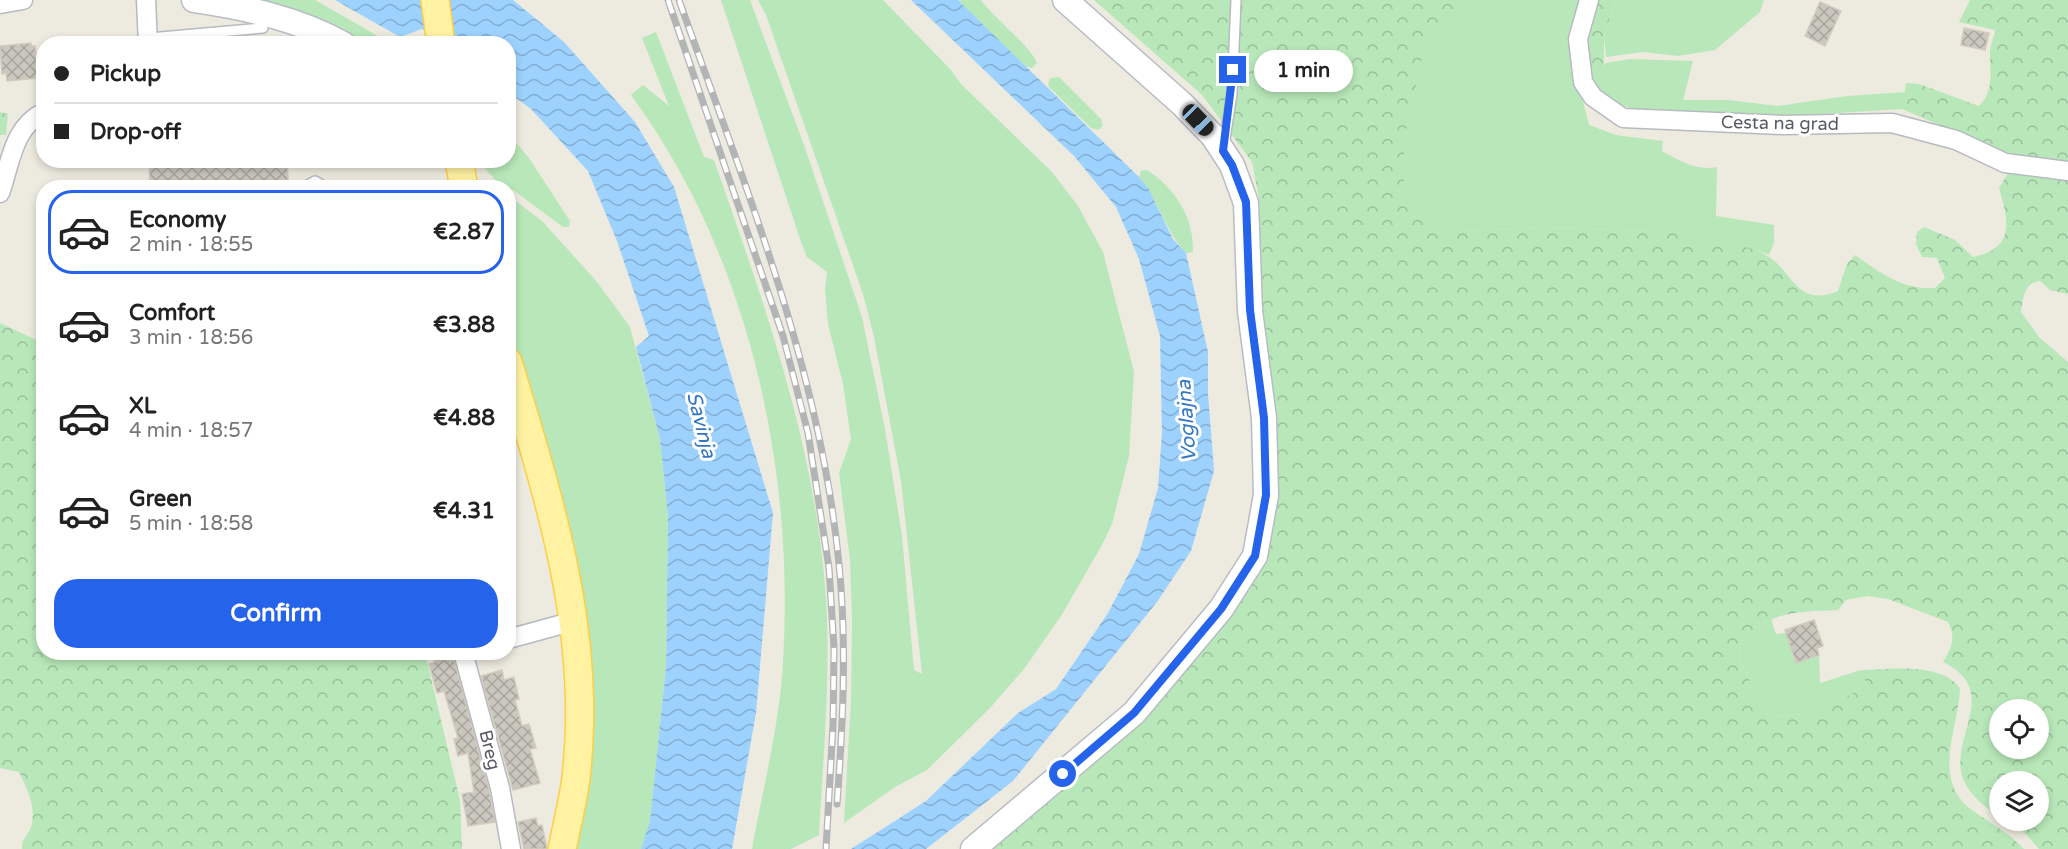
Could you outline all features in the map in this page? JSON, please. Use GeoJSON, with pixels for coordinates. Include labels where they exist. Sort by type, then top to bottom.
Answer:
{"type":"FeatureCollection","features":[{"type":"Feature","properties":{"kind":"main road"},"geometry":{"type":"LineString","coordinates":[[435,0],[440,36]]}},
{"type":"Feature","properties":{"kind":"main road"},"geometry":{"type":"LineString","coordinates":[[516,390],[557,527],[574,621],[580,700],[576,778],[562,849]]}},
{"type":"Feature","properties":{"kind":"street"},"geometry":{"type":"LineString","coordinates":[[0,4],[23,0]]}},
{"type":"Feature","properties":{"kind":"street"},"geometry":{"type":"LineString","coordinates":[[146,0],[149,36]]}},
{"type":"Feature","properties":{"kind":"street"},"geometry":{"type":"LineString","coordinates":[[194,0],[283,18],[318,29],[330,36]]}},
{"type":"Feature","properties":{"kind":"street"},"geometry":{"type":"LineString","coordinates":[[973,849],[1134,713],[1221,609],[1255,556],[1266,495],[1264,418],[1250,310],[1246,202],[1232,165],[1213,136],[1182,104],[1065,0]]}},
{"type":"Feature","properties":{"kind":"street","name":"Cesta na grad"},"geometry":{"type":"LineString","coordinates":[[1589,0],[1578,39],[1583,82],[1593,98],[1623,118],[1783,125],[1892,123],[1956,140],[2005,163],[2068,171]]}},
{"type":"Feature","properties":{"kind":"street"},"geometry":{"type":"LineString","coordinates":[[0,193],[18,135],[27,122],[36,117]]}},
{"type":"Feature","properties":{"kind":"street"},"geometry":{"type":"LineString","coordinates":[[516,637],[574,621]]}},
{"type":"Feature","properties":{"kind":"street","name":"Breg"},"geometry":{"type":"LineString","coordinates":[[466,660],[500,788],[511,849]]}},
{"type":"Feature","properties":{"kind":"lane"},"geometry":{"type":"LineString","coordinates":[[1223,151],[1232,94],[1236,0]]}},
{"type":"Feature","properties":{"kind":"lane"},"geometry":{"type":"LineString","coordinates":[[193,36],[263,28]]}},
{"type":"Feature","properties":{"kind":"green space"},"geometry":{"type":"Polygon","coordinates":[[[245,0],[315,0],[378,36],[346,35],[245,0]]]}},
{"type":"Feature","properties":{"kind":"green space"},"geometry":{"type":"Polygon","coordinates":[[[721,0],[750,0],[804,145],[862,317],[885,429],[902,536],[914,670],[922,674],[901,481],[874,337],[863,294],[766,15],[758,0],[883,0],[950,69],[961,84],[1052,172],[1078,206],[1103,252],[1134,372],[1129,456],[1112,524],[1061,616],[1024,669],[989,709],[927,770],[895,787],[844,823],[851,699],[852,620],[850,560],[839,473],[851,439],[843,384],[828,324],[825,289],[827,272],[807,257],[801,242],[721,0]]]}},
{"type":"Feature","properties":{"kind":"green space"},"geometry":{"type":"Polygon","coordinates":[[[958,0],[981,0],[1028,49],[1037,63],[1032,68],[1022,65],[958,0]]]}},
{"type":"Feature","properties":{"kind":"green space"},"geometry":{"type":"Polygon","coordinates":[[[1094,0],[1471,0],[1465,11],[1427,35],[1404,141],[1404,190],[1419,220],[1459,231],[1544,228],[1653,231],[1674,228],[1696,239],[1744,247],[1766,255],[1775,261],[1796,285],[1813,295],[1838,291],[1847,264],[1855,255],[1892,279],[1912,286],[1935,288],[1945,278],[1937,258],[1922,257],[1916,244],[1917,232],[1924,227],[1955,240],[1973,257],[1987,253],[2002,240],[2005,232],[2005,212],[1999,188],[2010,170],[2068,178],[2068,294],[2050,290],[2040,281],[2035,282],[2025,292],[2021,312],[2039,337],[2068,362],[2068,849],[2039,849],[2022,831],[2049,831],[2049,771],[1989,771],[1989,809],[1966,785],[1961,769],[1961,752],[1972,703],[1970,688],[1961,674],[1943,662],[1952,642],[1948,622],[1888,599],[1867,596],[1846,600],[1838,610],[1809,611],[1772,619],[1761,625],[1740,645],[1741,662],[1765,713],[1791,716],[1831,705],[1866,684],[1861,670],[1900,668],[1941,674],[1960,688],[1949,766],[1951,781],[1957,795],[1968,807],[1989,822],[1989,831],[2003,831],[2024,849],[985,849],[1122,737],[1261,563],[1254,272],[1259,198],[1252,162],[1202,95],[1094,0]]]}},
{"type":"Feature","properties":{"kind":"green space"},"geometry":{"type":"Polygon","coordinates":[[[1471,0],[1584,0],[1572,58],[1589,125],[1616,135],[1663,141],[1662,151],[1682,162],[1702,168],[1717,167],[1716,216],[1774,225],[1774,243],[1769,255],[1695,239],[1674,228],[1653,231],[1544,228],[1459,231],[1419,221],[1404,190],[1404,141],[1427,34],[1464,11],[1471,0]]]}},
{"type":"Feature","properties":{"kind":"green space"},"geometry":{"type":"Polygon","coordinates":[[[1597,0],[1616,0],[1604,36],[1604,68],[1590,73],[1589,36],[1597,0]]]}},
{"type":"Feature","properties":{"kind":"green space"},"geometry":{"type":"Polygon","coordinates":[[[1616,0],[1764,0],[1760,12],[1715,50],[1678,56],[1643,52],[1606,57],[1604,36],[1616,0]]]}},
{"type":"Feature","properties":{"kind":"green space"},"geometry":{"type":"Polygon","coordinates":[[[1970,0],[2068,0],[2068,164],[2030,160],[2003,152],[1902,109],[1906,83],[1919,84],[1979,106],[1984,100],[1989,88],[1990,50],[1995,30],[1959,22],[1970,0]]]}},
{"type":"Feature","properties":{"kind":"green space"},"geometry":{"type":"Polygon","coordinates":[[[656,32],[704,157],[714,160],[751,267],[785,376],[811,486],[826,599],[828,658],[824,747],[819,835],[791,849],[752,849],[775,732],[783,661],[785,587],[781,513],[771,438],[755,364],[734,293],[706,223],[672,157],[631,95],[643,85],[669,106],[642,38],[656,32]]]}},
{"type":"Feature","properties":{"kind":"green space"},"geometry":{"type":"Polygon","coordinates":[[[1631,59],[1693,61],[1683,100],[1728,100],[1778,106],[1847,96],[1906,92],[1902,109],[1773,117],[1639,111],[1615,103],[1602,94],[1590,73],[1604,68],[1605,63],[1631,59]]]}},
{"type":"Feature","properties":{"kind":"green space"},"geometry":{"type":"Polygon","coordinates":[[[1059,77],[1101,119],[1103,126],[1098,130],[1091,128],[1048,86],[1050,78],[1059,77]]]}},
{"type":"Feature","properties":{"kind":"green space"},"geometry":{"type":"Polygon","coordinates":[[[0,112],[8,114],[6,135],[0,135],[0,112]]]}},
{"type":"Feature","properties":{"kind":"green space"},"geometry":{"type":"Polygon","coordinates":[[[516,142],[529,158],[570,221],[569,227],[563,227],[516,192],[516,180],[496,180],[484,168],[516,168],[516,142]]]}},
{"type":"Feature","properties":{"kind":"green space"},"geometry":{"type":"Polygon","coordinates":[[[1147,170],[1166,185],[1181,205],[1190,227],[1193,252],[1186,253],[1179,244],[1139,177],[1141,171],[1147,170]]]}},
{"type":"Feature","properties":{"kind":"green space"},"geometry":{"type":"Polygon","coordinates":[[[516,201],[542,221],[597,282],[630,327],[660,439],[668,517],[666,667],[650,822],[641,849],[575,849],[587,783],[516,351],[516,201]]]}},
{"type":"Feature","properties":{"kind":"green space"},"geometry":{"type":"Polygon","coordinates":[[[0,323],[36,340],[36,660],[427,660],[460,800],[462,849],[22,849],[33,820],[30,799],[19,772],[0,768],[0,323]]]}},
{"type":"Feature","properties":{"kind":"green space"},"geometry":{"type":"Polygon","coordinates":[[[1771,619],[1776,634],[1786,633],[1796,662],[1819,655],[1820,683],[1861,670],[1866,684],[1844,698],[1818,710],[1791,716],[1765,713],[1741,662],[1740,645],[1752,630],[1771,619]]]}},
{"type":"Feature","properties":{"kind":"water","name":"Savinja"},"geometry":{"type":"Polygon","coordinates":[[[335,0],[513,0],[564,42],[635,122],[674,187],[773,513],[756,713],[732,849],[641,849],[650,821],[666,667],[668,517],[660,439],[636,347],[649,336],[617,241],[588,171],[531,109],[516,98],[516,36],[432,36],[422,29],[398,36],[335,0]]]}},
{"type":"Feature","properties":{"kind":"water","name":"Voglajna"},"geometry":{"type":"Polygon","coordinates":[[[911,0],[958,0],[1148,188],[1173,239],[1186,253],[1208,352],[1208,394],[1214,471],[1191,551],[1157,602],[1013,781],[926,849],[851,849],[926,801],[1018,713],[1056,689],[1108,613],[1139,554],[1158,488],[1162,433],[1160,336],[1139,259],[1116,207],[1074,156],[911,0]]]}},
{"type":"Feature","properties":{"kind":"building"},"geometry":{"type":"Polygon","coordinates":[[[1820,2],[1841,11],[1825,46],[1805,36],[1820,2]]]}},
{"type":"Feature","properties":{"kind":"building"},"geometry":{"type":"Polygon","coordinates":[[[1964,28],[1989,33],[1985,50],[1961,45],[1964,28]]]}},
{"type":"Feature","properties":{"kind":"building"},"geometry":{"type":"Polygon","coordinates":[[[31,43],[31,46],[35,46],[36,78],[7,81],[6,73],[2,74],[0,46],[31,43]]]}},
{"type":"Feature","properties":{"kind":"building"},"geometry":{"type":"Polygon","coordinates":[[[149,168],[287,168],[288,180],[150,180],[149,168]]]}},
{"type":"Feature","properties":{"kind":"building"},"geometry":{"type":"Polygon","coordinates":[[[1814,620],[1823,646],[1817,648],[1819,655],[1796,663],[1785,630],[1814,620]]]}},
{"type":"Feature","properties":{"kind":"building"},"geometry":{"type":"Polygon","coordinates":[[[434,660],[454,660],[489,790],[495,822],[468,826],[462,794],[474,792],[468,753],[458,756],[454,739],[458,738],[444,691],[437,693],[429,664],[435,662],[434,660]]]}},
{"type":"Feature","properties":{"kind":"building"},"geometry":{"type":"Polygon","coordinates":[[[502,670],[504,680],[514,677],[519,699],[515,700],[522,726],[529,724],[536,748],[530,749],[540,783],[513,790],[481,676],[502,670]]]}},
{"type":"Feature","properties":{"kind":"building"},"geometry":{"type":"Polygon","coordinates":[[[536,818],[538,826],[542,825],[547,849],[524,849],[518,822],[536,818]]]}},
{"type":"Feature","properties":{"kind":"railway"},"geometry":{"type":"LineString","coordinates":[[668,0],[783,336],[808,433],[829,568],[834,648],[833,725],[826,849]]}},
{"type":"Feature","properties":{"kind":"railway"},"geometry":{"type":"LineString","coordinates":[[679,0],[776,278],[815,419],[829,491],[839,564],[843,624],[842,714],[837,804]]}},
{"type":"Feature","properties":{"kind":"route"},"geometry":{"type":"LineString","coordinates":[[1063,774],[1134,713],[1221,609],[1238,586],[1255,556],[1266,495],[1264,418],[1250,310],[1246,202],[1232,165],[1223,151],[1232,94],[1233,70]]}}]}
